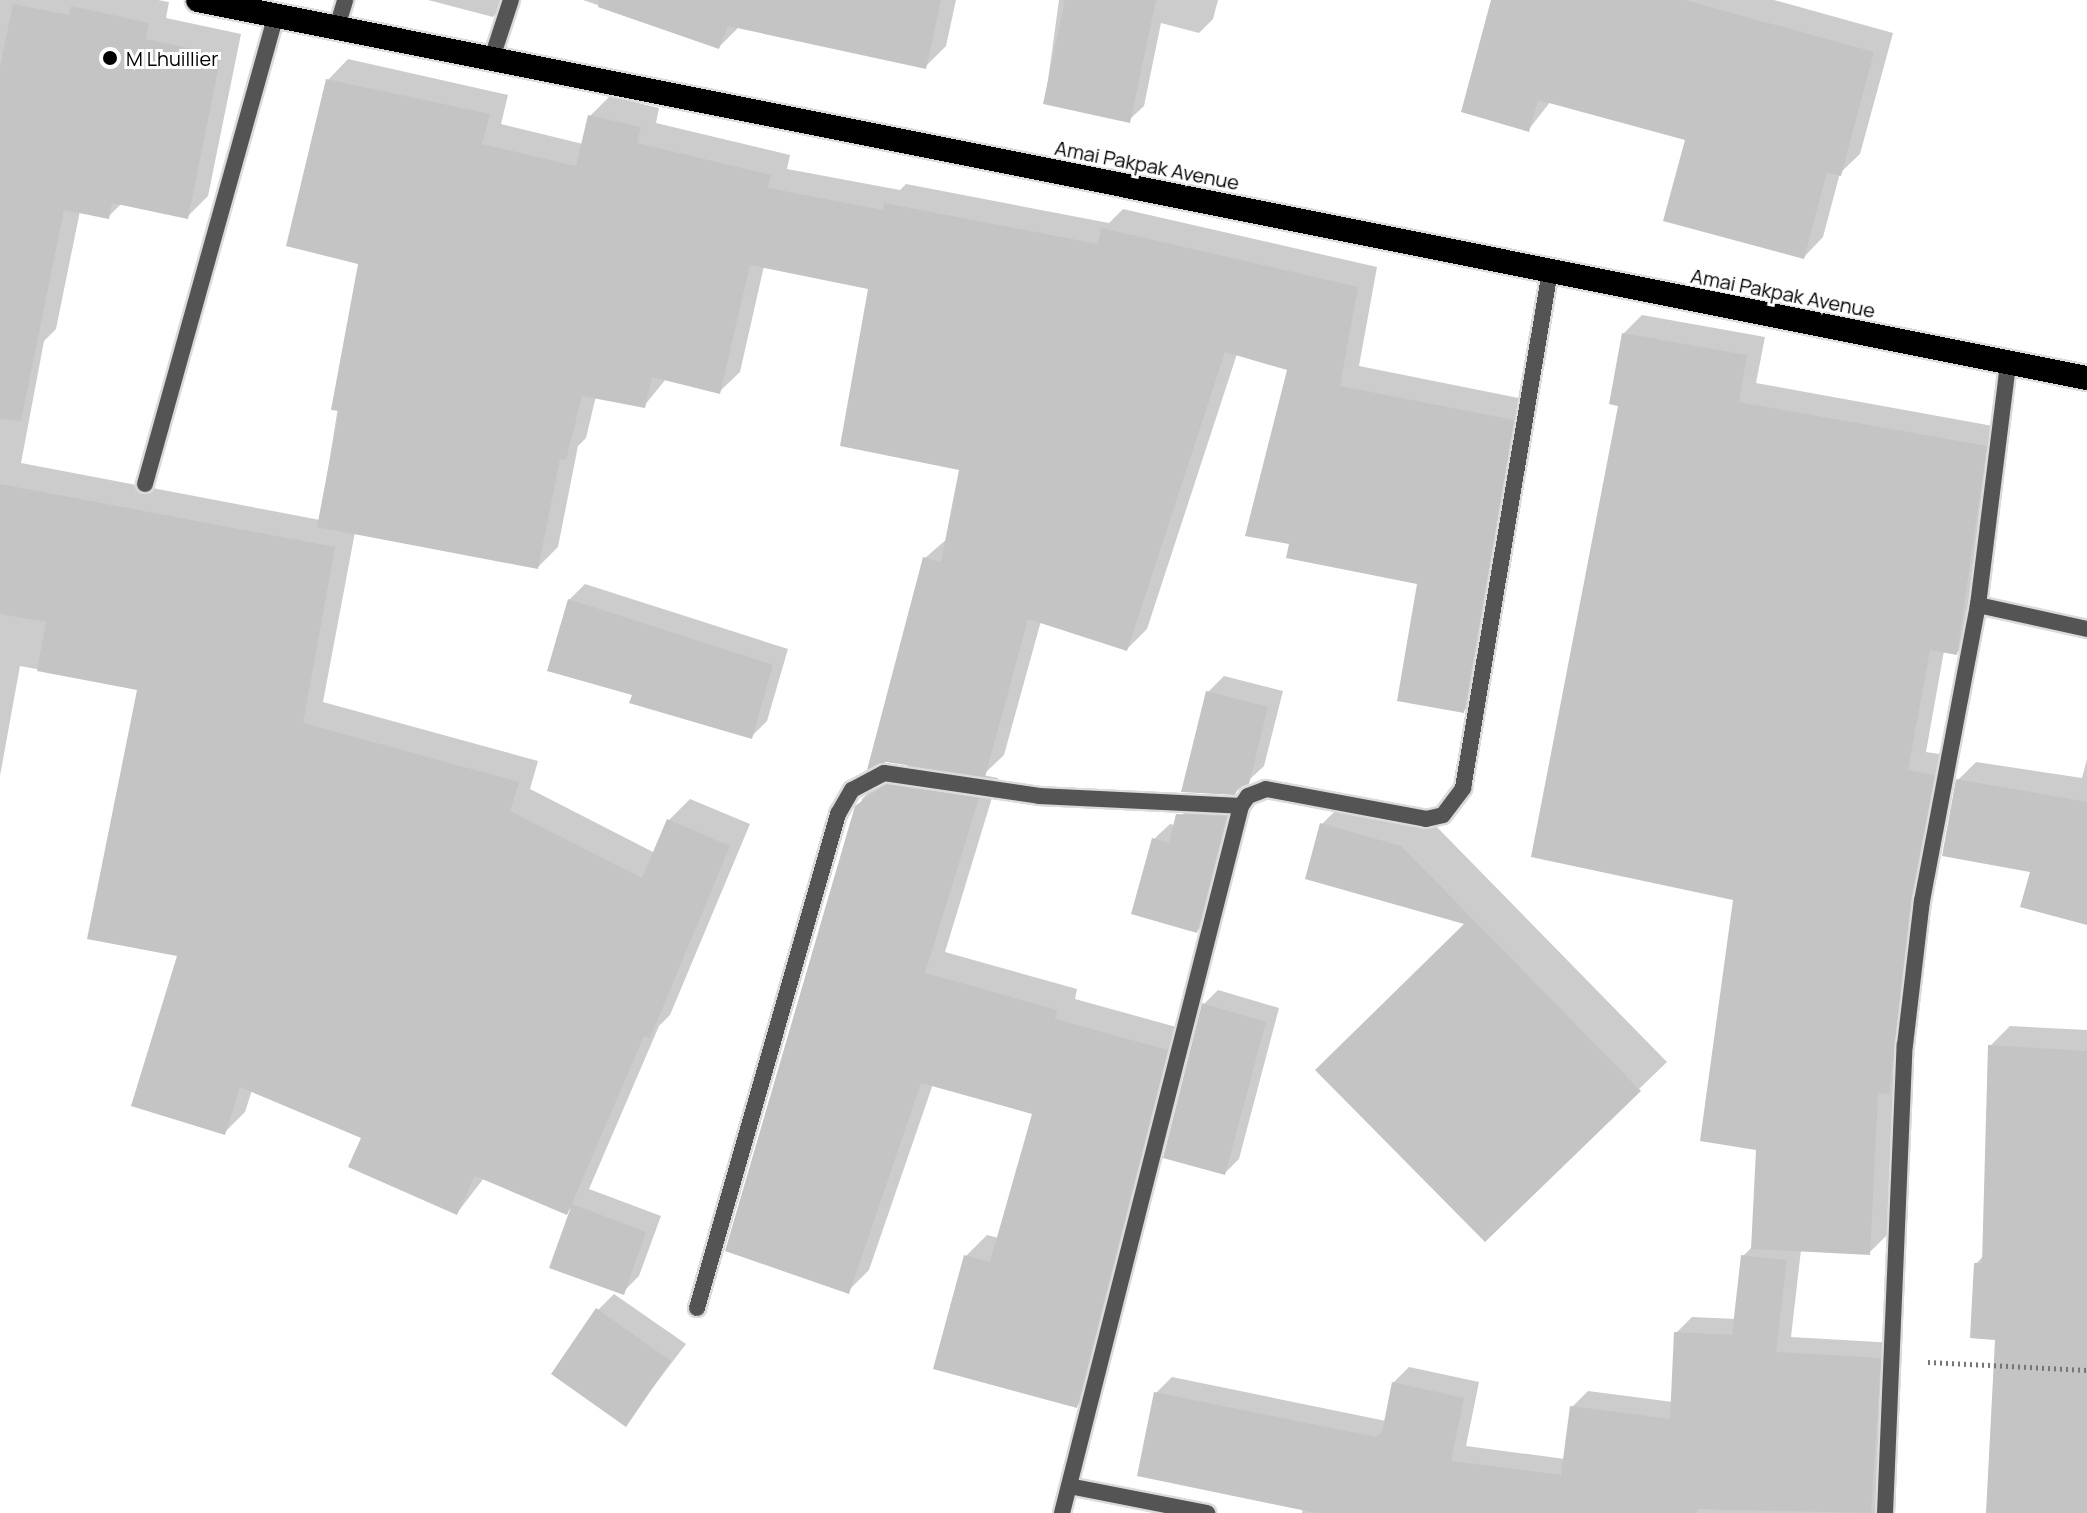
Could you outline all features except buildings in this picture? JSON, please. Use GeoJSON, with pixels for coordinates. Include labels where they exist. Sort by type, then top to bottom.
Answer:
{"type":"FeatureCollection","features":[{"type":"Feature","properties":{"kind":"highway","name":"Amai Pakpak Avenue"},"geometry":{"type":"LineString","coordinates":[[198,0],[2087,378]]}},
{"type":"Feature","properties":{"kind":"street"},"geometry":{"type":"LineString","coordinates":[[337,27],[345,0]]}},
{"type":"Feature","properties":{"kind":"street"},"geometry":{"type":"LineString","coordinates":[[492,58],[511,0]]}},
{"type":"Feature","properties":{"kind":"street"},"geometry":{"type":"LineString","coordinates":[[145,484],[276,15]]}},
{"type":"Feature","properties":{"kind":"street"},"geometry":{"type":"LineString","coordinates":[[1062,1513],[1241,806],[1248,796],[1266,789],[1426,819],[1443,815],[1454,805],[1463,788],[1550,271]]}},
{"type":"Feature","properties":{"kind":"street"},"geometry":{"type":"LineString","coordinates":[[1885,1513],[1905,1045],[1922,901],[1978,605],[2008,363]]}},
{"type":"Feature","properties":{"kind":"street"},"geometry":{"type":"LineString","coordinates":[[1978,605],[2087,629]]}},
{"type":"Feature","properties":{"kind":"street"},"geometry":{"type":"LineString","coordinates":[[697,1308],[838,814],[852,790],[884,773],[1039,796],[1241,806]]}},
{"type":"Feature","properties":{"kind":"street"},"geometry":{"type":"LineString","coordinates":[[1069,1486],[1207,1513]]}},
{"type":"Feature","properties":{"kind":"path"},"geometry":{"type":"LineString","coordinates":[[1890,1361],[2087,1370]]}},
{"type":"Feature","properties":{"kind":"place","name":"M Lhuillier"},"geometry":{"type":"Point","coordinates":[110,58]}}]}
